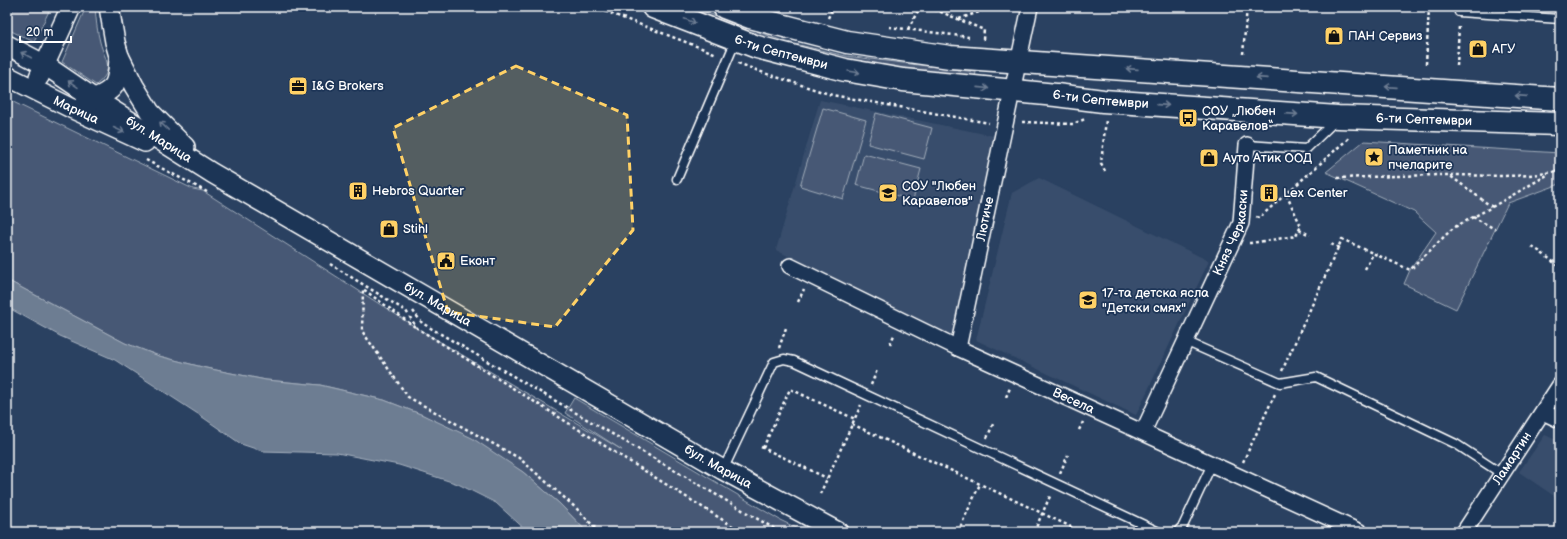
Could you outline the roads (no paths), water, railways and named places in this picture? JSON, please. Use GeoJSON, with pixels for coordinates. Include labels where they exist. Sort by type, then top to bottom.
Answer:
{"type":"FeatureCollection","features":[{"type":"Feature","properties":{"kind":"main road","name":"6-ти Септември"},"geometry":{"type":"LineString","coordinates":[[653,7],[736,40],[845,70],[903,80],[1056,94],[1103,101],[1338,117],[1560,124]]}},
{"type":"Feature","properties":{"kind":"main road","name":"6-ти Септември"},"geometry":{"type":"LineString","coordinates":[[737,9],[847,42],[950,57],[1560,99]]}},
{"type":"Feature","properties":{"kind":"street"},"geometry":{"type":"LineString","coordinates":[[33,90],[71,7]]}},
{"type":"Feature","properties":{"kind":"street"},"geometry":{"type":"LineString","coordinates":[[109,7],[119,56],[134,86],[150,112],[212,173]]}},
{"type":"Feature","properties":{"kind":"street","name":"Лютиче"},"geometry":{"type":"LineString","coordinates":[[958,348],[1030,7]]}},
{"type":"Feature","properties":{"kind":"street"},"geometry":{"type":"LineString","coordinates":[[7,46],[45,65]]}},
{"type":"Feature","properties":{"kind":"street"},"geometry":{"type":"LineString","coordinates":[[70,108],[95,99],[108,92],[115,85],[119,76],[119,56]]}},
{"type":"Feature","properties":{"kind":"street","name":"бул. Марица"},"geometry":{"type":"LineString","coordinates":[[45,65],[95,99],[212,173],[723,470],[838,532]]}},
{"type":"Feature","properties":{"kind":"street","name":"Марица"},"geometry":{"type":"LineString","coordinates":[[7,76],[70,108],[212,173]]}},
{"type":"Feature","properties":{"kind":"street","name":"Княз Черкаски"},"geometry":{"type":"LineString","coordinates":[[1143,432],[1241,223],[1247,145]]}},
{"type":"Feature","properties":{"kind":"street","name":"Весела"},"geometry":{"type":"LineString","coordinates":[[790,266],[958,348],[1360,532]]}},
{"type":"Feature","properties":{"kind":"street","name":"Ламартин"},"geometry":{"type":"LineString","coordinates":[[1464,532],[1560,385]]}},
{"type":"Feature","properties":{"kind":"street"},"geometry":{"type":"LineString","coordinates":[[1543,412],[1560,420]]}},
{"type":"Feature","properties":{"kind":"lane"},"geometry":{"type":"LineString","coordinates":[[1459,12],[1560,19]]}},
{"type":"Feature","properties":{"kind":"lane"},"geometry":{"type":"LineString","coordinates":[[677,179],[736,40]]}},
{"type":"Feature","properties":{"kind":"lane","name":"Княз Черкаски"},"geometry":{"type":"LineString","coordinates":[[1247,145],[1306,149],[1338,117]]}},
{"type":"Feature","properties":{"kind":"lane"},"geometry":{"type":"LineString","coordinates":[[1185,341],[1279,382],[1316,377],[1456,444],[1502,474]]}},
{"type":"Feature","properties":{"kind":"lane"},"geometry":{"type":"LineString","coordinates":[[723,470],[774,362],[784,359],[794,361],[1159,532]]}},
{"type":"Feature","properties":{"kind":"lane"},"geometry":{"type":"LineString","coordinates":[[1178,532],[1183,526],[1212,464]]}},
{"type":"Feature","properties":{"kind":"place","name":"ПАН Сервиз"},"geometry":{"type":"Point","coordinates":[1334,36]}},
{"type":"Feature","properties":{"kind":"place","name":"АГУ"},"geometry":{"type":"Point","coordinates":[1478,49]}},
{"type":"Feature","properties":{"kind":"place","name":"I&G Brokers"},"geometry":{"type":"Point","coordinates":[298,86]}},
{"type":"Feature","properties":{"kind":"place","name":"СОУ „Любен Каравелов“"},"geometry":{"type":"Point","coordinates":[1188,118]}},
{"type":"Feature","properties":{"kind":"place","name":"Паметник на пчеларите"},"geometry":{"type":"Point","coordinates":[1374,157]}},
{"type":"Feature","properties":{"kind":"place","name":"Ауто Атик ООД"},"geometry":{"type":"Point","coordinates":[1209,158]}},
{"type":"Feature","properties":{"kind":"place","name":"Hebros Quarter"},"geometry":{"type":"Point","coordinates":[358,191]}},
{"type":"Feature","properties":{"kind":"place","name":"СОУ \"Любен Каравелов\""},"geometry":{"type":"Point","coordinates":[888,193]}},
{"type":"Feature","properties":{"kind":"place","name":"Lex Center"},"geometry":{"type":"Point","coordinates":[1269,193]}},
{"type":"Feature","properties":{"kind":"place","name":"Stihl"},"geometry":{"type":"Point","coordinates":[389,229]}},
{"type":"Feature","properties":{"kind":"place","name":"Еконт"},"geometry":{"type":"Point","coordinates":[446,261]}},
{"type":"Feature","properties":{"kind":"place","name":"17-та детска ясла \"Детски смях\""},"geometry":{"type":"Point","coordinates":[1088,300]}}]}
